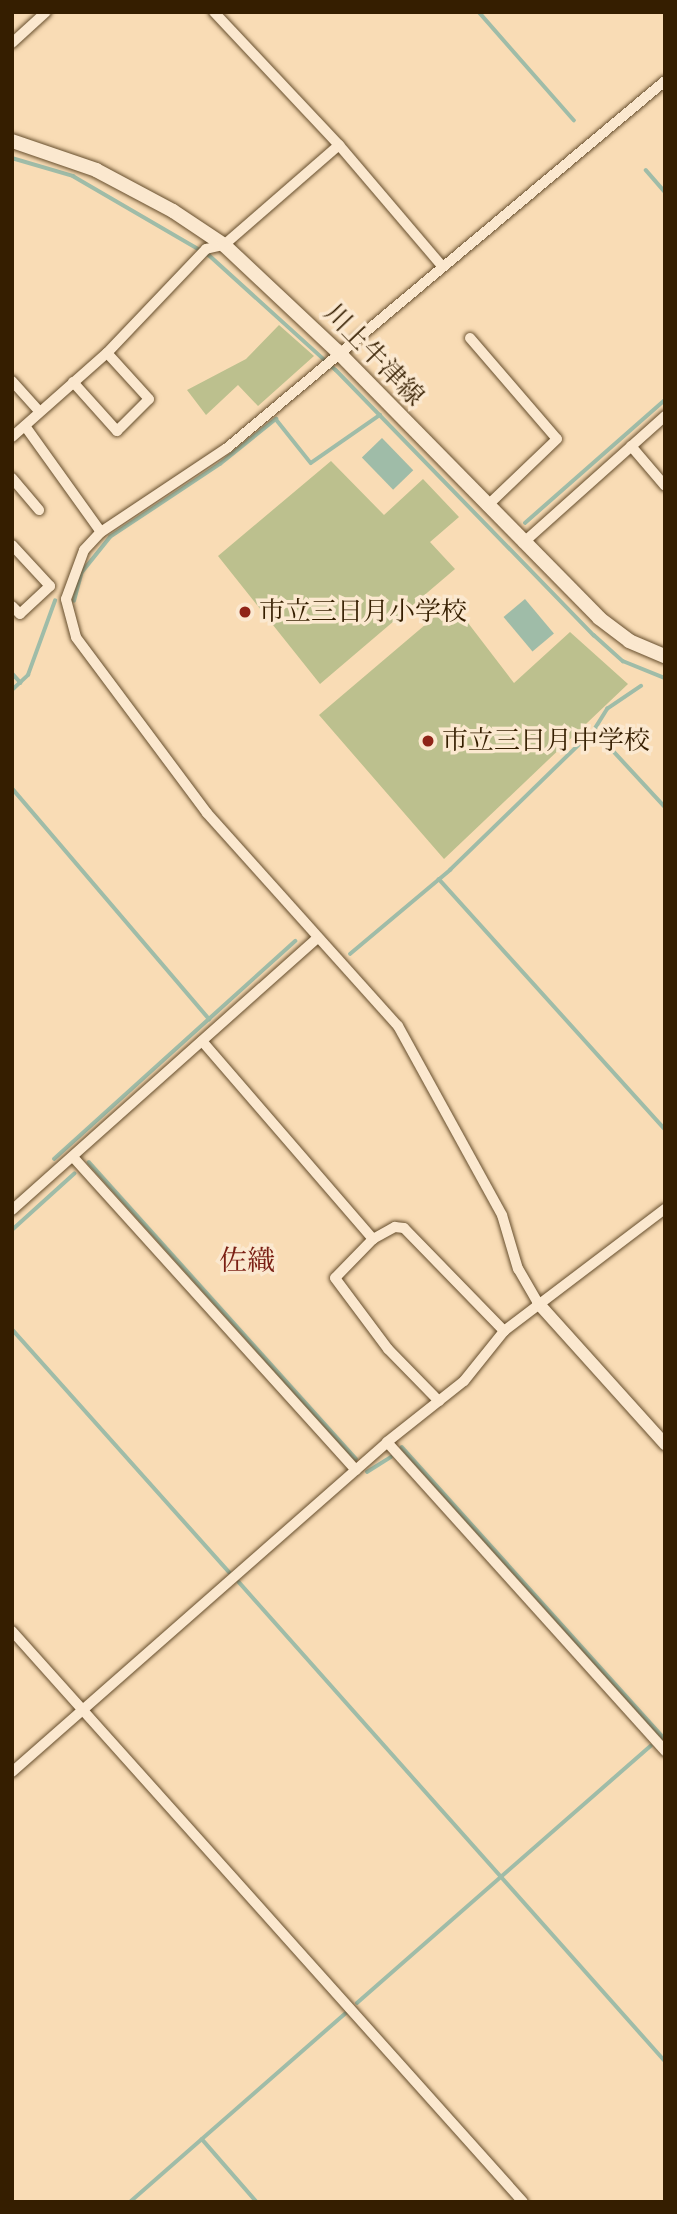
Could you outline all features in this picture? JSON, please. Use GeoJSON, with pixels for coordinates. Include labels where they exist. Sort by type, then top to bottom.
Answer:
{"type":"FeatureCollection","features":[{"type":"Feature","properties":{"kind":"main road","name":"川上牛津線"},"geometry":{"type":"LineString","coordinates":[[12,141],[96,170],[173,211],[224,245],[329,358],[487,506],[599,618],[629,641],[665,656]]}},
{"type":"Feature","properties":{"kind":"street"},"geometry":{"type":"LineString","coordinates":[[12,43],[46,12]]}},
{"type":"Feature","properties":{"kind":"street"},"geometry":{"type":"LineString","coordinates":[[214,12],[339,145],[441,265]]}},
{"type":"Feature","properties":{"kind":"street"},"geometry":{"type":"LineString","coordinates":[[665,81],[329,358],[227,448],[101,532],[84,550],[68,588],[66,607],[71,629],[207,813],[317,938],[375,996],[410,1046],[502,1215],[519,1269],[538,1303],[665,1444]]}},
{"type":"Feature","properties":{"kind":"street"},"geometry":{"type":"LineString","coordinates":[[12,437],[38,410],[107,353],[203,253],[224,245],[339,145]]}},
{"type":"Feature","properties":{"kind":"street"},"geometry":{"type":"LineString","coordinates":[[471,338],[557,439],[487,506]]}},
{"type":"Feature","properties":{"kind":"street"},"geometry":{"type":"LineString","coordinates":[[73,382],[117,430],[149,399],[107,353]]}},
{"type":"Feature","properties":{"kind":"street"},"geometry":{"type":"LineString","coordinates":[[12,381],[38,410]]}},
{"type":"Feature","properties":{"kind":"street"},"geometry":{"type":"LineString","coordinates":[[523,544],[665,416]]}},
{"type":"Feature","properties":{"kind":"street"},"geometry":{"type":"LineString","coordinates":[[25,426],[101,532]]}},
{"type":"Feature","properties":{"kind":"street"},"geometry":{"type":"LineString","coordinates":[[631,446],[665,486]]}},
{"type":"Feature","properties":{"kind":"street"},"geometry":{"type":"LineString","coordinates":[[12,478],[39,510]]}},
{"type":"Feature","properties":{"kind":"street"},"geometry":{"type":"LineString","coordinates":[[12,545],[50,586],[19,614],[12,606]]}},
{"type":"Feature","properties":{"kind":"street"},"geometry":{"type":"LineString","coordinates":[[12,1210],[317,938]]}},
{"type":"Feature","properties":{"kind":"street"},"geometry":{"type":"LineString","coordinates":[[202,1041],[373,1239]]}},
{"type":"Feature","properties":{"kind":"street"},"geometry":{"type":"LineString","coordinates":[[72,1157],[356,1470]]}},
{"type":"Feature","properties":{"kind":"street"},"geometry":{"type":"LineString","coordinates":[[12,1772],[387,1441],[464,1381],[504,1331],[538,1303],[554,1296],[665,1209]]}},
{"type":"Feature","properties":{"kind":"street"},"geometry":{"type":"LineString","coordinates":[[439,1401],[388,1349],[335,1278],[373,1239],[395,1227],[404,1228],[504,1331]]}},
{"type":"Feature","properties":{"kind":"street"},"geometry":{"type":"LineString","coordinates":[[387,1441],[665,1751]]}},
{"type":"Feature","properties":{"kind":"street"},"geometry":{"type":"LineString","coordinates":[[12,1631],[523,2202]]}},
{"type":"Feature","properties":{"kind":"green space"},"geometry":{"type":"Polygon","coordinates":[[[279,325],[314,356],[258,406],[238,385],[206,415],[187,390],[246,359],[279,325]]]}},
{"type":"Feature","properties":{"kind":"green space"},"geometry":{"type":"Polygon","coordinates":[[[331,461],[384,515],[423,479],[459,517],[430,542],[455,569],[320,684],[218,556],[331,461]]]}},
{"type":"Feature","properties":{"kind":"green space"},"geometry":{"type":"Polygon","coordinates":[[[452,602],[514,683],[570,632],[628,684],[444,859],[319,715],[452,602]]]}},
{"type":"Feature","properties":{"kind":"shaded area"},"geometry":{"type":"Polygon","coordinates":[[[382,438],[413,470],[393,490],[362,457],[382,438]]]}},
{"type":"Feature","properties":{"kind":"shaded area"},"geometry":{"type":"Polygon","coordinates":[[[525,599],[554,633],[532,651],[504,617],[525,599]]]}},
{"type":"Feature","properties":{"kind":"waterway"},"geometry":{"type":"LineString","coordinates":[[479,12],[574,120]]}},
{"type":"Feature","properties":{"kind":"waterway"},"geometry":{"type":"LineString","coordinates":[[12,158],[73,176],[209,255],[336,370],[594,635],[623,661],[665,678]]}},
{"type":"Feature","properties":{"kind":"waterway"},"geometry":{"type":"LineString","coordinates":[[646,170],[665,192]]}},
{"type":"Feature","properties":{"kind":"waterway"},"geometry":{"type":"LineString","coordinates":[[525,523],[665,400]]}},
{"type":"Feature","properties":{"kind":"waterway"},"geometry":{"type":"LineString","coordinates":[[74,601],[82,572],[110,537],[220,464],[276,419],[311,463],[380,415]]}},
{"type":"Feature","properties":{"kind":"waterway"},"geometry":{"type":"LineString","coordinates":[[12,690],[28,675],[55,601]]}},
{"type":"Feature","properties":{"kind":"waterway"},"geometry":{"type":"LineString","coordinates":[[12,673],[21,683]]}},
{"type":"Feature","properties":{"kind":"waterway"},"geometry":{"type":"LineString","coordinates":[[350,954],[450,870],[594,730],[607,709],[641,686]]}},
{"type":"Feature","properties":{"kind":"waterway"},"geometry":{"type":"LineString","coordinates":[[594,730],[665,807]]}},
{"type":"Feature","properties":{"kind":"waterway"},"geometry":{"type":"LineString","coordinates":[[12,788],[209,1019]]}},
{"type":"Feature","properties":{"kind":"waterway"},"geometry":{"type":"LineString","coordinates":[[439,879],[665,1129]]}},
{"type":"Feature","properties":{"kind":"waterway"},"geometry":{"type":"LineString","coordinates":[[54,1159],[295,941]]}},
{"type":"Feature","properties":{"kind":"waterway"},"geometry":{"type":"LineString","coordinates":[[89,1162],[356,1459]]}},
{"type":"Feature","properties":{"kind":"waterway"},"geometry":{"type":"LineString","coordinates":[[12,1230],[74,1174]]}},
{"type":"Feature","properties":{"kind":"waterway"},"geometry":{"type":"LineString","coordinates":[[12,1329],[229,1572]]}},
{"type":"Feature","properties":{"kind":"waterway"},"geometry":{"type":"LineString","coordinates":[[402,1447],[665,1739]]}},
{"type":"Feature","properties":{"kind":"waterway"},"geometry":{"type":"LineString","coordinates":[[367,1472],[391,1457]]}},
{"type":"Feature","properties":{"kind":"waterway"},"geometry":{"type":"LineString","coordinates":[[239,1582],[665,2061]]}},
{"type":"Feature","properties":{"kind":"waterway"},"geometry":{"type":"LineString","coordinates":[[357,2003],[651,1746]]}},
{"type":"Feature","properties":{"kind":"waterway"},"geometry":{"type":"LineString","coordinates":[[130,2202],[345,2014]]}},
{"type":"Feature","properties":{"kind":"waterway"},"geometry":{"type":"LineString","coordinates":[[202,2139],[257,2202]]}},
{"type":"Feature","properties":{"kind":"place","name":"市立三日月小学校"},"geometry":{"type":"Point","coordinates":[245,612]}},
{"type":"Feature","properties":{"kind":"place","name":"市立三日月中学校"},"geometry":{"type":"Point","coordinates":[428,741]}},
{"type":"Feature","properties":{"kind":"district","name":"佐織"},"geometry":{"type":"Point","coordinates":[247,1261]}}]}
